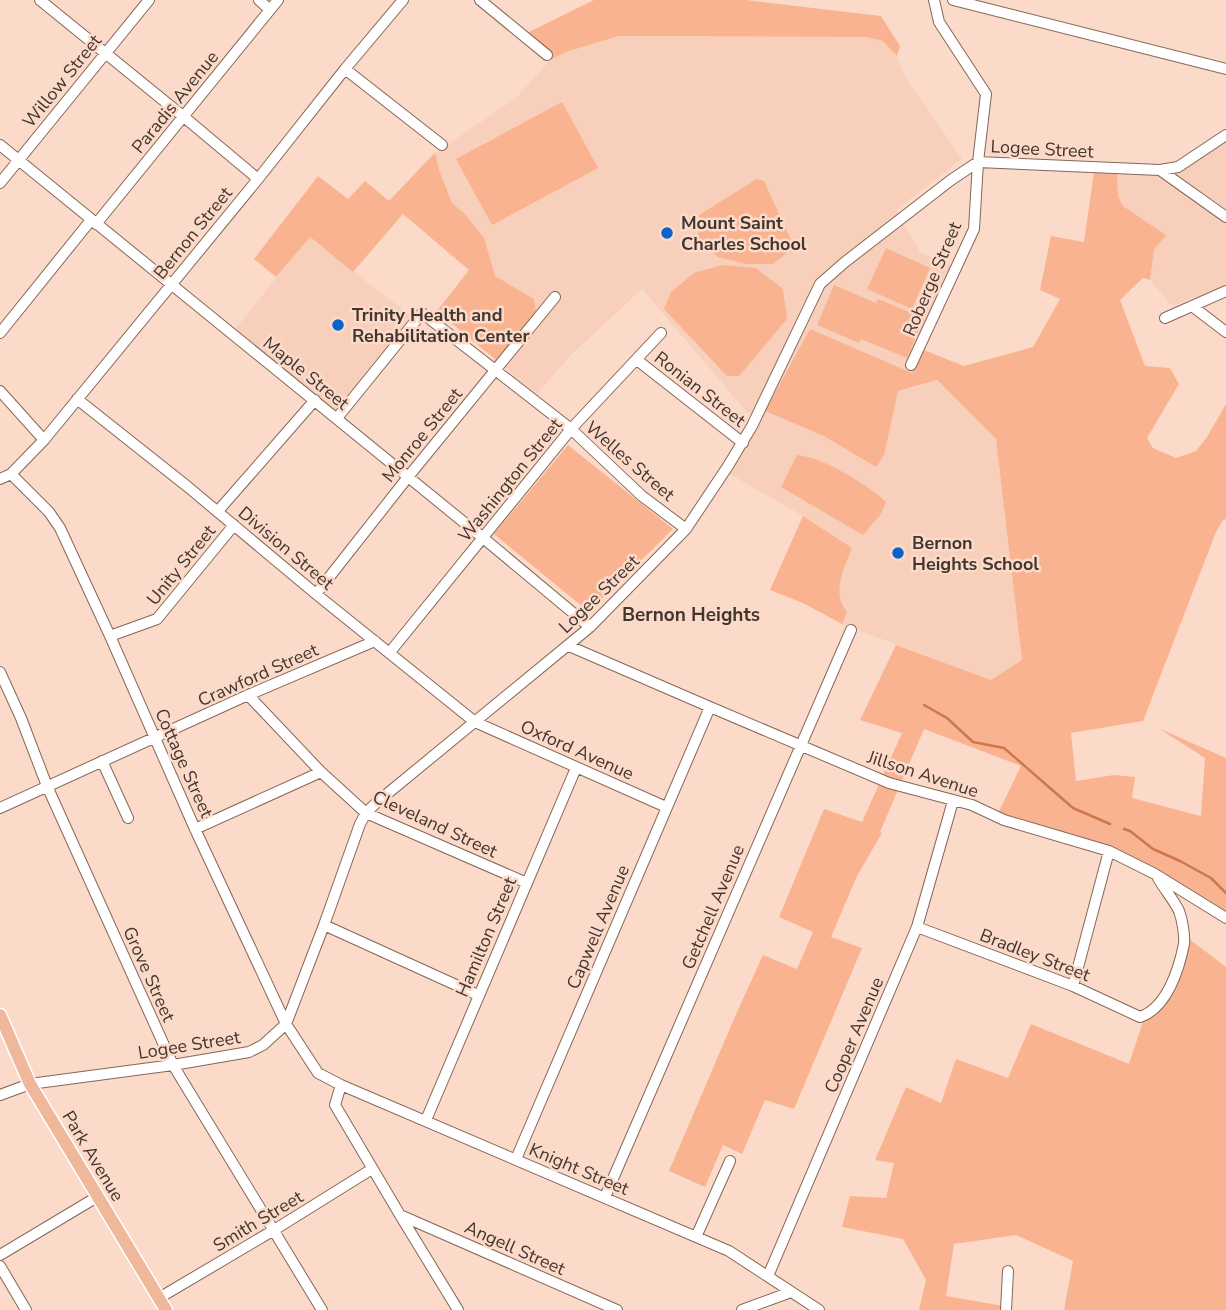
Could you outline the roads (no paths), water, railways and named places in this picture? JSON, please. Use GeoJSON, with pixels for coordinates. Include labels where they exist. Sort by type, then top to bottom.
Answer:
{"type":"FeatureCollection","features":[{"type":"Feature","properties":{"kind":"main road","name":"Park Avenue"},"geometry":{"type":"LineString","coordinates":[[0,1015],[30,1084],[166,1310]]}},
{"type":"Feature","properties":{"kind":"street"},"geometry":{"type":"LineString","coordinates":[[40,0],[258,179]]}},
{"type":"Feature","properties":{"kind":"street","name":"Willow Street"},"geometry":{"type":"LineString","coordinates":[[0,183],[149,0]]}},
{"type":"Feature","properties":{"kind":"street"},"geometry":{"type":"LineString","coordinates":[[259,0],[270,10]]}},
{"type":"Feature","properties":{"kind":"street","name":"Paradis Avenue"},"geometry":{"type":"LineString","coordinates":[[0,333],[184,117],[278,0]]}},
{"type":"Feature","properties":{"kind":"street","name":"Bernon Street"},"geometry":{"type":"LineString","coordinates":[[0,479],[11,474],[44,440],[403,0]]}},
{"type":"Feature","properties":{"kind":"street"},"geometry":{"type":"LineString","coordinates":[[480,0],[547,55]]}},
{"type":"Feature","properties":{"kind":"street","name":"Roberge Street"},"geometry":{"type":"LineString","coordinates":[[911,365],[974,229],[986,94],[939,22],[934,0]]}},
{"type":"Feature","properties":{"kind":"street"},"geometry":{"type":"LineString","coordinates":[[953,0],[1226,69]]}},
{"type":"Feature","properties":{"kind":"street"},"geometry":{"type":"LineString","coordinates":[[345,69],[442,145]]}},
{"type":"Feature","properties":{"kind":"street","name":"Logee Street"},"geometry":{"type":"LineString","coordinates":[[0,1095],[30,1084],[249,1052],[263,1045],[286,1024],[366,813],[569,646],[686,529],[743,443],[820,284],[845,261],[978,162],[1160,170],[1178,167],[1226,135]]}},
{"type":"Feature","properties":{"kind":"street","name":"Maple Street"},"geometry":{"type":"LineString","coordinates":[[0,145],[590,627]]}},
{"type":"Feature","properties":{"kind":"street"},"geometry":{"type":"LineString","coordinates":[[1160,170],[1226,217]]}},
{"type":"Feature","properties":{"kind":"street"},"geometry":{"type":"LineString","coordinates":[[1165,318],[1226,291]]}},
{"type":"Feature","properties":{"kind":"street","name":"Monroe Street"},"geometry":{"type":"LineString","coordinates":[[316,594],[555,297]]}},
{"type":"Feature","properties":{"kind":"street"},"geometry":{"type":"LineString","coordinates":[[1192,306],[1226,332]]}},
{"type":"Feature","properties":{"kind":"street","name":"Welles Street"},"geometry":{"type":"LineString","coordinates":[[337,418],[422,313],[570,429],[642,496],[686,529]]}},
{"type":"Feature","properties":{"kind":"street","name":"Washington Street"},"geometry":{"type":"LineString","coordinates":[[390,652],[570,429],[661,334]]}},
{"type":"Feature","properties":{"kind":"street","name":"Ronian Street"},"geometry":{"type":"LineString","coordinates":[[637,360],[743,443]]}},
{"type":"Feature","properties":{"kind":"street"},"geometry":{"type":"LineString","coordinates":[[0,391],[44,440]]}},
{"type":"Feature","properties":{"kind":"street","name":"Division Street"},"geometry":{"type":"LineString","coordinates":[[77,399],[475,722]]}},
{"type":"Feature","properties":{"kind":"street"},"geometry":{"type":"LineString","coordinates":[[218,511],[315,400]]}},
{"type":"Feature","properties":{"kind":"street","name":"Cottage Street"},"geometry":{"type":"LineString","coordinates":[[11,474],[49,512],[60,528],[286,1024],[318,1073]]}},
{"type":"Feature","properties":{"kind":"street","name":"Unity Street"},"geometry":{"type":"LineString","coordinates":[[110,636],[157,619],[234,525]]}},
{"type":"Feature","properties":{"kind":"street","name":"Getchell Avenue"},"geometry":{"type":"LineString","coordinates":[[605,1197],[851,630]]}},
{"type":"Feature","properties":{"kind":"street","name":"Crawford Street"},"geometry":{"type":"LineString","coordinates":[[0,808],[248,695],[375,641]]}},
{"type":"Feature","properties":{"kind":"street","name":"Jillson Avenue"},"geometry":{"type":"LineString","coordinates":[[569,646],[890,783],[972,805],[1004,820],[1109,851],[1155,874],[1226,918]]}},
{"type":"Feature","properties":{"kind":"street","name":"Grove Street"},"geometry":{"type":"LineString","coordinates":[[0,671],[47,786],[173,1065],[322,1310]]}},
{"type":"Feature","properties":{"kind":"street","name":"Cleveland Street"},"geometry":{"type":"LineString","coordinates":[[248,695],[321,772],[366,813],[527,883]]}},
{"type":"Feature","properties":{"kind":"street","name":"Capwell Avenue"},"geometry":{"type":"LineString","coordinates":[[516,1159],[709,707]]}},
{"type":"Feature","properties":{"kind":"street","name":"Oxford Avenue"},"geometry":{"type":"LineString","coordinates":[[475,722],[666,807]]}},
{"type":"Feature","properties":{"kind":"street"},"geometry":{"type":"LineString","coordinates":[[102,761],[128,818]]}},
{"type":"Feature","properties":{"kind":"street","name":"Hamilton Street"},"geometry":{"type":"LineString","coordinates":[[426,1120],[576,768]]}},
{"type":"Feature","properties":{"kind":"street"},"geometry":{"type":"LineString","coordinates":[[195,829],[321,772]]}},
{"type":"Feature","properties":{"kind":"street","name":"Cooper Avenue"},"geometry":{"type":"LineString","coordinates":[[768,1276],[917,927],[953,801]]}},
{"type":"Feature","properties":{"kind":"street"},"geometry":{"type":"LineString","coordinates":[[1073,986],[1109,851]]}},
{"type":"Feature","properties":{"kind":"street","name":"Bradley Street"},"geometry":{"type":"LineString","coordinates":[[917,927],[1073,986],[1140,1017],[1148,1014],[1161,1002],[1173,982],[1185,941],[1179,911],[1155,874]]}},
{"type":"Feature","properties":{"kind":"street"},"geometry":{"type":"LineString","coordinates":[[324,925],[478,995]]}},
{"type":"Feature","properties":{"kind":"street","name":"Knight Street"},"geometry":{"type":"LineString","coordinates":[[318,1073],[729,1251],[819,1310]]}},
{"type":"Feature","properties":{"kind":"street"},"geometry":{"type":"LineString","coordinates":[[341,1085],[335,1105],[458,1310]]}},
{"type":"Feature","properties":{"kind":"street"},"geometry":{"type":"LineString","coordinates":[[696,1237],[730,1161]]}},
{"type":"Feature","properties":{"kind":"street","name":"Smith Street"},"geometry":{"type":"LineString","coordinates":[[159,1298],[372,1169]]}},
{"type":"Feature","properties":{"kind":"street"},"geometry":{"type":"LineString","coordinates":[[0,1255],[97,1197]]}},
{"type":"Feature","properties":{"kind":"street","name":"Angell Street"},"geometry":{"type":"LineString","coordinates":[[400,1215],[617,1310]]}},
{"type":"Feature","properties":{"kind":"street"},"geometry":{"type":"LineString","coordinates":[[0,1266],[26,1310]]}},
{"type":"Feature","properties":{"kind":"street"},"geometry":{"type":"LineString","coordinates":[[1006,1310],[1008,1272]]}},
{"type":"Feature","properties":{"kind":"street"},"geometry":{"type":"LineString","coordinates":[[742,1310],[791,1292]]}},
{"type":"Feature","properties":{"kind":"waterway"},"geometry":{"type":"LineString","coordinates":[[924,705],[947,718],[973,742],[1004,748],[1073,808],[1110,824]]}},
{"type":"Feature","properties":{"kind":"waterway"},"geometry":{"type":"LineString","coordinates":[[1124,829],[1153,849],[1211,878],[1226,893]]}},
{"type":"Feature","properties":{"kind":"place","name":"Mount Saint Charles School"},"geometry":{"type":"Point","coordinates":[667,233]}},
{"type":"Feature","properties":{"kind":"place","name":"Trinity Health and Rehabilitation Center"},"geometry":{"type":"Point","coordinates":[338,325]}},
{"type":"Feature","properties":{"kind":"place","name":"Bernon Heights School"},"geometry":{"type":"Point","coordinates":[898,553]}},
{"type":"Feature","properties":{"kind":"district","name":"Bernon Heights"},"geometry":{"type":"Point","coordinates":[691,615]}}]}
